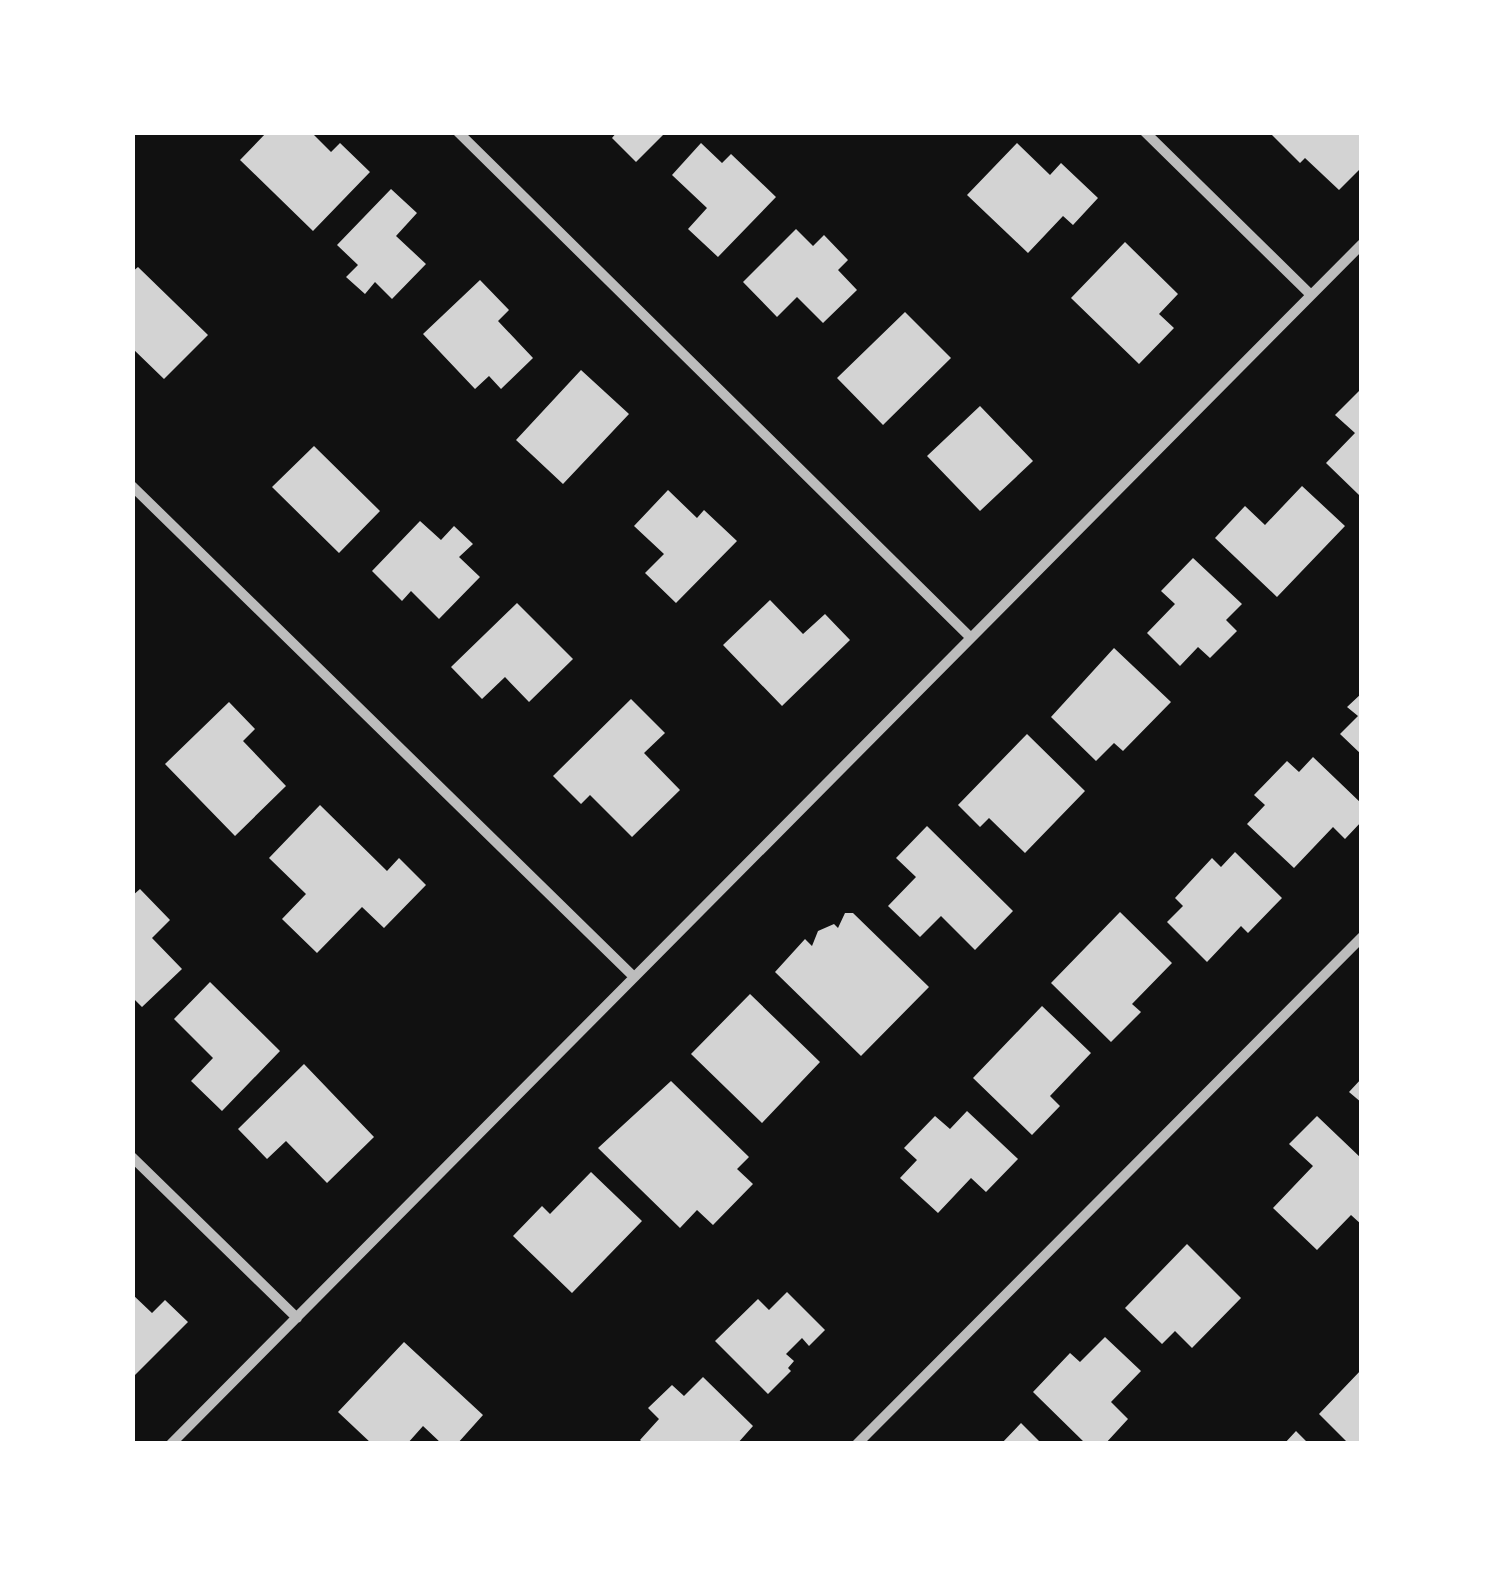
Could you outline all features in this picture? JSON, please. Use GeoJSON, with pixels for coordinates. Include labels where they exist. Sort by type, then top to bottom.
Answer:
{"type":"FeatureCollection","features":[{"type":"Feature","properties":{"kind":"street"},"geometry":{"type":"LineString","coordinates":[[458,132],[970,637]]}},
{"type":"Feature","properties":{"kind":"street"},"geometry":{"type":"LineString","coordinates":[[1145,132],[1311,295]]}},
{"type":"Feature","properties":{"kind":"street"},"geometry":{"type":"LineString","coordinates":[[172,1444],[1362,244]]}},
{"type":"Feature","properties":{"kind":"street"},"geometry":{"type":"LineString","coordinates":[[132,486],[633,976]]}},
{"type":"Feature","properties":{"kind":"street"},"geometry":{"type":"LineString","coordinates":[[857,1444],[1362,937]]}},
{"type":"Feature","properties":{"kind":"street"},"geometry":{"type":"LineString","coordinates":[[132,1157],[297,1318]]}},
{"type":"Feature","properties":{"kind":"building"},"geometry":{"type":"Polygon","coordinates":[[[267,132],[311,132],[331,152],[340,143],[370,172],[313,231],[240,160],[267,132]]]}},
{"type":"Feature","properties":{"kind":"building"},"geometry":{"type":"Polygon","coordinates":[[[617,132],[666,132],[636,162],[612,138],[617,132]]]}},
{"type":"Feature","properties":{"kind":"building"},"geometry":{"type":"Polygon","coordinates":[[[1269,132],[1362,132],[1362,167],[1339,190],[1305,158],[1300,163],[1269,132]]]}},
{"type":"Feature","properties":{"kind":"building"},"geometry":{"type":"Polygon","coordinates":[[[701,143],[722,163],[731,154],[776,197],[718,257],[688,229],[707,208],[672,175],[701,143]]]}},
{"type":"Feature","properties":{"kind":"building"},"geometry":{"type":"Polygon","coordinates":[[[1017,143],[1050,175],[1061,163],[1098,198],[1073,225],[1063,216],[1028,253],[967,195],[1017,143]]]}},
{"type":"Feature","properties":{"kind":"building"},"geometry":{"type":"Polygon","coordinates":[[[391,189],[417,213],[396,236],[426,264],[392,299],[375,282],[365,294],[346,277],[358,265],[337,245],[391,189]]]}},
{"type":"Feature","properties":{"kind":"building"},"geometry":{"type":"Polygon","coordinates":[[[796,229],[813,246],[824,235],[848,260],[838,270],[857,290],[823,323],[797,297],[777,317],[743,282],[796,229]]]}},
{"type":"Feature","properties":{"kind":"building"},"geometry":{"type":"Polygon","coordinates":[[[1125,242],[1178,294],[1159,314],[1174,328],[1139,364],[1071,298],[1125,242]]]}},
{"type":"Feature","properties":{"kind":"building"},"geometry":{"type":"Polygon","coordinates":[[[138,267],[208,335],[164,379],[132,348],[132,272],[138,267]]]}},
{"type":"Feature","properties":{"kind":"building"},"geometry":{"type":"Polygon","coordinates":[[[480,280],[509,310],[498,321],[533,358],[501,389],[489,376],[475,389],[423,334],[480,280]]]}},
{"type":"Feature","properties":{"kind":"building"},"geometry":{"type":"Polygon","coordinates":[[[905,312],[951,358],[883,425],[837,378],[905,312]]]}},
{"type":"Feature","properties":{"kind":"building"},"geometry":{"type":"Polygon","coordinates":[[[581,370],[629,414],[563,484],[516,440],[581,370]]]}},
{"type":"Feature","properties":{"kind":"building"},"geometry":{"type":"Polygon","coordinates":[[[1362,388],[1359,495],[1326,463],[1355,433],[1335,415],[1362,388]]]}},
{"type":"Feature","properties":{"kind":"building"},"geometry":{"type":"Polygon","coordinates":[[[980,406],[1033,461],[980,511],[927,456],[980,406]]]}},
{"type":"Feature","properties":{"kind":"building"},"geometry":{"type":"Polygon","coordinates":[[[314,446],[380,511],[339,553],[272,487],[314,446]]]}},
{"type":"Feature","properties":{"kind":"building"},"geometry":{"type":"Polygon","coordinates":[[[1302,486],[1345,526],[1277,597],[1215,538],[1245,506],[1265,525],[1302,486]]]}},
{"type":"Feature","properties":{"kind":"building"},"geometry":{"type":"Polygon","coordinates":[[[668,490],[697,518],[704,510],[737,541],[676,603],[645,573],[664,554],[634,526],[668,490]]]}},
{"type":"Feature","properties":{"kind":"building"},"geometry":{"type":"Polygon","coordinates":[[[420,521],[441,540],[454,526],[473,544],[459,557],[480,577],[439,619],[411,591],[402,601],[372,571],[420,521]]]}},
{"type":"Feature","properties":{"kind":"building"},"geometry":{"type":"Polygon","coordinates":[[[1193,558],[1242,604],[1226,620],[1237,631],[1210,658],[1198,647],[1180,666],[1147,633],[1175,604],[1161,591],[1193,558]]]}},
{"type":"Feature","properties":{"kind":"building"},"geometry":{"type":"Polygon","coordinates":[[[770,600],[803,634],[825,614],[850,640],[782,706],[723,645],[770,600]]]}},
{"type":"Feature","properties":{"kind":"building"},"geometry":{"type":"Polygon","coordinates":[[[517,603],[573,659],[529,702],[505,677],[482,699],[451,667],[517,603]]]}},
{"type":"Feature","properties":{"kind":"building"},"geometry":{"type":"Polygon","coordinates":[[[1114,648],[1171,702],[1123,751],[1114,743],[1096,761],[1051,717],[1114,648]]]}},
{"type":"Feature","properties":{"kind":"building"},"geometry":{"type":"Polygon","coordinates":[[[1362,693],[1362,755],[1340,734],[1358,716],[1347,707],[1362,693]]]}},
{"type":"Feature","properties":{"kind":"building"},"geometry":{"type":"Polygon","coordinates":[[[631,699],[665,733],[644,753],[680,790],[632,837],[590,795],[581,804],[553,776],[631,699]]]}},
{"type":"Feature","properties":{"kind":"building"},"geometry":{"type":"Polygon","coordinates":[[[229,702],[255,729],[243,741],[286,786],[235,836],[165,764],[229,702]]]}},
{"type":"Feature","properties":{"kind":"building"},"geometry":{"type":"Polygon","coordinates":[[[1027,734],[1085,791],[1025,853],[989,818],[980,827],[958,805],[1027,734]]]}},
{"type":"Feature","properties":{"kind":"building"},"geometry":{"type":"Polygon","coordinates":[[[1313,757],[1362,804],[1362,821],[1345,839],[1333,827],[1294,868],[1247,824],[1265,805],[1254,795],[1287,761],[1299,772],[1313,757]]]}},
{"type":"Feature","properties":{"kind":"building"},"geometry":{"type":"Polygon","coordinates":[[[320,805],[387,871],[399,858],[426,885],[384,928],[362,907],[317,953],[282,919],[306,894],[269,858],[320,805]]]}},
{"type":"Feature","properties":{"kind":"building"},"geometry":{"type":"Polygon","coordinates":[[[927,826],[1013,911],[975,950],[941,916],[920,937],[888,906],[916,877],[896,858],[927,826]]]}},
{"type":"Feature","properties":{"kind":"building"},"geometry":{"type":"Polygon","coordinates":[[[1235,852],[1282,898],[1248,933],[1241,926],[1207,962],[1167,922],[1183,906],[1175,898],[1212,858],[1221,867],[1235,852]]]}},
{"type":"Feature","properties":{"kind":"building"},"geometry":{"type":"Polygon","coordinates":[[[140,889],[170,920],[152,938],[182,969],[142,1007],[132,997],[132,896],[140,889]]]}},
{"type":"Feature","properties":{"kind":"building"},"geometry":{"type":"Polygon","coordinates":[[[1120,912],[1172,963],[1132,1004],[1141,1012],[1111,1042],[1051,983],[1120,912]]]}},
{"type":"Feature","properties":{"kind":"building"},"geometry":{"type":"Polygon","coordinates":[[[845,913],[853,913],[929,987],[861,1056],[775,972],[805,939],[812,946],[818,931],[834,924],[838,928],[845,913]]]}},
{"type":"Feature","properties":{"kind":"building"},"geometry":{"type":"Polygon","coordinates":[[[210,982],[280,1051],[222,1111],[191,1081],[213,1058],[174,1019],[210,982]]]}},
{"type":"Feature","properties":{"kind":"building"},"geometry":{"type":"Polygon","coordinates":[[[750,994],[820,1062],[762,1123],[691,1054],[750,994]]]}},
{"type":"Feature","properties":{"kind":"building"},"geometry":{"type":"Polygon","coordinates":[[[1042,1006],[1091,1053],[1050,1096],[1060,1106],[1032,1135],[973,1078],[1042,1006]]]}},
{"type":"Feature","properties":{"kind":"building"},"geometry":{"type":"Polygon","coordinates":[[[304,1064],[374,1137],[327,1183],[286,1141],[267,1159],[238,1129],[304,1064]]]}},
{"type":"Feature","properties":{"kind":"building"},"geometry":{"type":"Polygon","coordinates":[[[1362,1078],[1362,1103],[1349,1092],[1362,1078]]]}},
{"type":"Feature","properties":{"kind":"building"},"geometry":{"type":"Polygon","coordinates":[[[671,1081],[749,1157],[737,1169],[753,1184],[713,1225],[697,1210],[680,1228],[598,1148],[671,1081]]]}},
{"type":"Feature","properties":{"kind":"building"},"geometry":{"type":"Polygon","coordinates":[[[967,1111],[1018,1159],[986,1192],[971,1178],[938,1213],[900,1178],[917,1160],[904,1148],[935,1116],[950,1129],[967,1111]]]}},
{"type":"Feature","properties":{"kind":"building"},"geometry":{"type":"Polygon","coordinates":[[[1317,1116],[1362,1159],[1362,1225],[1351,1215],[1317,1250],[1273,1208],[1313,1166],[1289,1144],[1317,1116]]]}},
{"type":"Feature","properties":{"kind":"building"},"geometry":{"type":"Polygon","coordinates":[[[591,1172],[642,1221],[572,1293],[513,1236],[542,1206],[550,1214],[591,1172]]]}},
{"type":"Feature","properties":{"kind":"building"},"geometry":{"type":"Polygon","coordinates":[[[1187,1244],[1241,1298],[1192,1348],[1175,1331],[1162,1344],[1125,1308],[1187,1244]]]}},
{"type":"Feature","properties":{"kind":"building"},"geometry":{"type":"Polygon","coordinates":[[[787,1292],[825,1330],[809,1346],[802,1338],[786,1354],[794,1361],[788,1368],[791,1371],[768,1394],[715,1341],[758,1299],[769,1310],[787,1292]]]}},
{"type":"Feature","properties":{"kind":"building"},"geometry":{"type":"Polygon","coordinates":[[[132,1294],[152,1313],[165,1300],[188,1322],[132,1378],[132,1294]]]}},
{"type":"Feature","properties":{"kind":"building"},"geometry":{"type":"Polygon","coordinates":[[[1105,1337],[1141,1371],[1111,1402],[1128,1419],[1105,1444],[1086,1444],[1033,1392],[1070,1353],[1080,1362],[1105,1337]]]}},
{"type":"Feature","properties":{"kind":"building"},"geometry":{"type":"Polygon","coordinates":[[[404,1342],[483,1415],[457,1444],[442,1444],[423,1426],[407,1444],[372,1444],[338,1412],[404,1342]]]}},
{"type":"Feature","properties":{"kind":"building"},"geometry":{"type":"Polygon","coordinates":[[[1362,1369],[1362,1444],[1349,1444],[1319,1414],[1362,1369]]]}},
{"type":"Feature","properties":{"kind":"building"},"geometry":{"type":"Polygon","coordinates":[[[703,1377],[753,1426],[737,1444],[644,1444],[640,1440],[659,1419],[648,1408],[672,1385],[684,1396],[703,1377]]]}},
{"type":"Feature","properties":{"kind":"building"},"geometry":{"type":"Polygon","coordinates":[[[1021,1423],[1042,1444],[1001,1444],[1021,1423]]]}},
{"type":"Feature","properties":{"kind":"building"},"geometry":{"type":"Polygon","coordinates":[[[1296,1431],[1309,1444],[1284,1444],[1296,1431]]]}}]}
